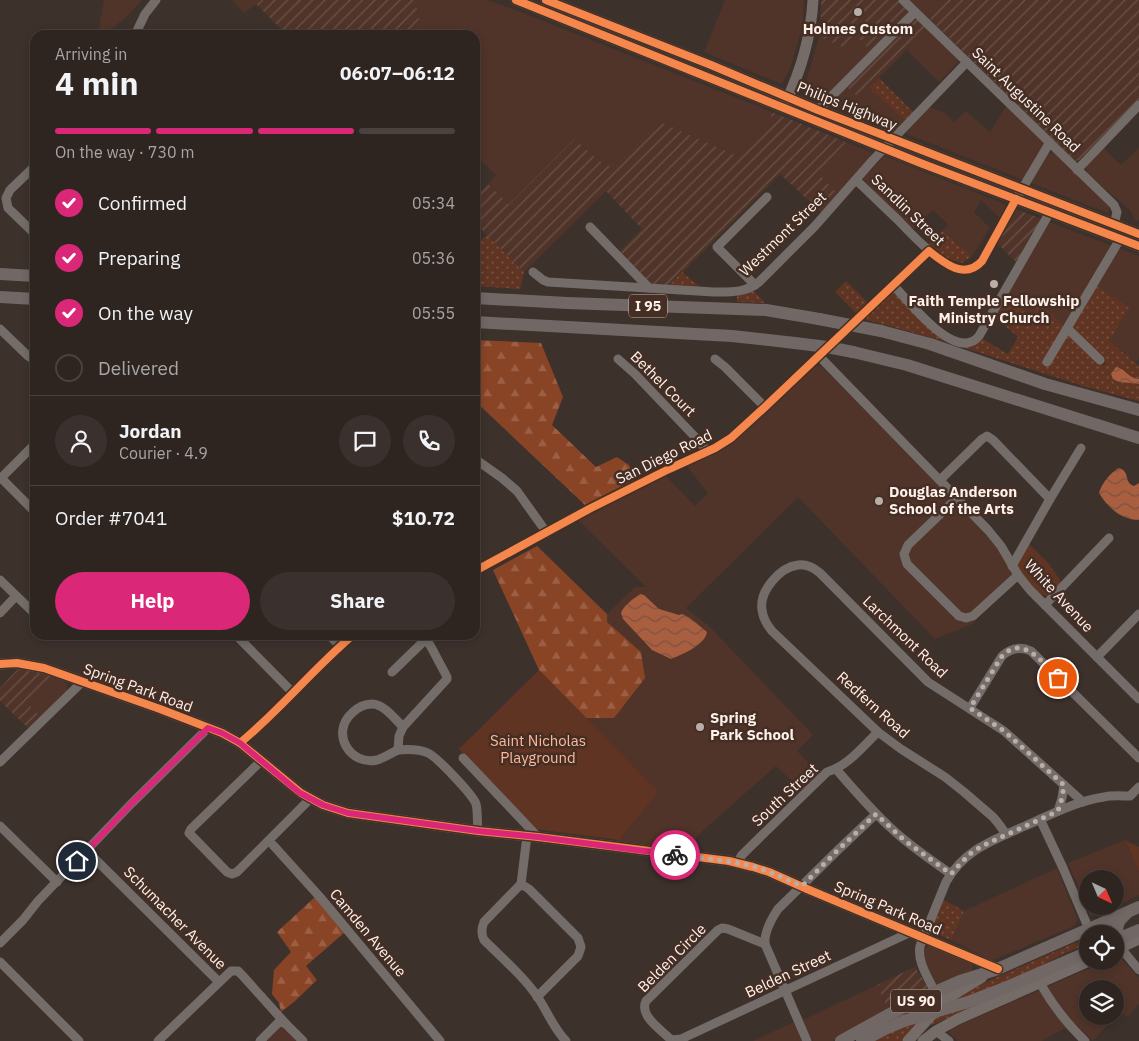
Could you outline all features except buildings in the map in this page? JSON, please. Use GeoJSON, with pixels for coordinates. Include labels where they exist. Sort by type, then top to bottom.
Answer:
{"type":"FeatureCollection","features":[{"type":"Feature","properties":{"kind":"highway"},"geometry":{"type":"LineString","coordinates":[[0,274],[30,276]]}},
{"type":"Feature","properties":{"kind":"highway"},"geometry":{"type":"LineString","coordinates":[[0,297],[30,299]]}},
{"type":"Feature","properties":{"kind":"highway","name":"I 95"},"geometry":{"type":"LineString","coordinates":[[480,298],[766,310],[882,331],[930,344],[1045,384],[1139,410]]}},
{"type":"Feature","properties":{"kind":"highway","name":"I 95"},"geometry":{"type":"LineString","coordinates":[[480,322],[732,336],[827,347],[888,360],[1139,438]]}},
{"type":"Feature","properties":{"kind":"highway"},"geometry":{"type":"LineString","coordinates":[[1117,925],[1134,909]]}},
{"type":"Feature","properties":{"kind":"highway","name":"US 90"},"geometry":{"type":"LineString","coordinates":[[1103,925],[1134,909]]}},
{"type":"Feature","properties":{"kind":"highway"},"geometry":{"type":"LineString","coordinates":[[1124,940],[1139,930]]}},
{"type":"Feature","properties":{"kind":"highway","name":"US 90"},"geometry":{"type":"LineString","coordinates":[[841,1041],[888,1015],[960,981],[969,982],[996,969],[1079,936]]}},
{"type":"Feature","properties":{"kind":"highway","name":"US 90"},"geometry":{"type":"LineString","coordinates":[[862,1041],[904,1021],[968,1002],[1079,956]]}},
{"type":"Feature","properties":{"kind":"main road","name":"Philips Highway"},"geometry":{"type":"LineString","coordinates":[[516,0],[586,22],[888,144]]}},
{"type":"Feature","properties":{"kind":"main road","name":"Philips Highway"},"geometry":{"type":"LineString","coordinates":[[546,0],[586,22]]}},
{"type":"Feature","properties":{"kind":"main road"},"geometry":{"type":"LineString","coordinates":[[785,103],[794,86],[804,56],[811,23],[813,0]]}},
{"type":"Feature","properties":{"kind":"main road","name":"Philips Highway"},"geometry":{"type":"LineString","coordinates":[[785,103],[818,110],[888,144],[923,164],[1139,234]]}},
{"type":"Feature","properties":{"kind":"main road","name":"Philips Highway"},"geometry":{"type":"LineString","coordinates":[[1019,194],[1050,212],[1139,246]]}},
{"type":"Feature","properties":{"kind":"main road","name":"Spring Park Road"},"geometry":{"type":"LineString","coordinates":[[0,664],[18,663],[38,666],[222,733],[240,743],[293,788],[323,805],[348,813],[738,863],[769,872],[996,969]]}},
{"type":"Feature","properties":{"kind":"main road"},"geometry":{"type":"LineString","coordinates":[[1124,942],[1139,939]]}},
{"type":"Feature","properties":{"kind":"main road"},"geometry":{"type":"LineString","coordinates":[[908,1041],[946,1000],[969,982],[976,968],[966,955]]}},
{"type":"Feature","properties":{"kind":"main road"},"geometry":{"type":"LineString","coordinates":[[923,1041],[936,1031],[958,1019],[1079,965]]}},
{"type":"Feature","properties":{"kind":"street"},"geometry":{"type":"LineString","coordinates":[[139,30],[145,14],[156,0]]}},
{"type":"Feature","properties":{"kind":"street","name":"Saint Augustine Road"},"geometry":{"type":"LineString","coordinates":[[903,0],[1115,207],[1117,212],[1114,225]]}},
{"type":"Feature","properties":{"kind":"street"},"geometry":{"type":"LineString","coordinates":[[818,110],[915,12]]}},
{"type":"Feature","properties":{"kind":"street","name":"Westmont Street"},"geometry":{"type":"LineString","coordinates":[[533,272],[548,282],[727,292],[745,290],[755,285],[814,226],[888,144],[967,62]]}},
{"type":"Feature","properties":{"kind":"street"},"geometry":{"type":"LineString","coordinates":[[1077,170],[1139,105]]}},
{"type":"Feature","properties":{"kind":"street"},"geometry":{"type":"LineString","coordinates":[[1019,194],[1050,142]]}},
{"type":"Feature","properties":{"kind":"street"},"geometry":{"type":"LineString","coordinates":[[30,171],[6,196],[6,201],[11,210],[30,229]]}},
{"type":"Feature","properties":{"kind":"street","name":"Sandlin Street"},"geometry":{"type":"LineString","coordinates":[[856,180],[929,251],[940,260],[958,270],[964,271],[969,270],[982,261],[1019,194]]}},
{"type":"Feature","properties":{"kind":"street"},"geometry":{"type":"LineString","coordinates":[[755,285],[717,247],[767,197]]}},
{"type":"Feature","properties":{"kind":"street"},"geometry":{"type":"LineString","coordinates":[[893,285],[937,330],[951,340],[960,343],[971,343],[979,336],[1050,212]]}},
{"type":"Feature","properties":{"kind":"street"},"geometry":{"type":"LineString","coordinates":[[590,227],[649,288]]}},
{"type":"Feature","properties":{"kind":"street"},"geometry":{"type":"LineString","coordinates":[[1047,362],[1120,239]]}},
{"type":"Feature","properties":{"kind":"street","name":"San Diego Road"},"geometry":{"type":"LineString","coordinates":[[480,566],[547,533],[591,508],[708,452],[732,438],[929,251]]}},
{"type":"Feature","properties":{"kind":"street"},"geometry":{"type":"LineString","coordinates":[[1068,328],[1100,360]]}},
{"type":"Feature","properties":{"kind":"street"},"geometry":{"type":"LineString","coordinates":[[0,329],[30,357]]}},
{"type":"Feature","properties":{"kind":"street","name":"White Avenue"},"geometry":{"type":"LineString","coordinates":[[819,356],[995,537],[1012,566],[1030,590],[1139,699]]}},
{"type":"Feature","properties":{"kind":"street","name":"Bethel Court"},"geometry":{"type":"LineString","coordinates":[[618,359],[642,381],[708,452]]}},
{"type":"Feature","properties":{"kind":"street"},"geometry":{"type":"LineString","coordinates":[[715,359],[765,407]]}},
{"type":"Feature","properties":{"kind":"street"},"geometry":{"type":"LineString","coordinates":[[940,480],[987,436],[1050,499]]}},
{"type":"Feature","properties":{"kind":"street"},"geometry":{"type":"LineString","coordinates":[[1012,566],[1081,448]]}},
{"type":"Feature","properties":{"kind":"street"},"geometry":{"type":"LineString","coordinates":[[30,449],[1,478],[30,507]]}},
{"type":"Feature","properties":{"kind":"street"},"geometry":{"type":"LineString","coordinates":[[480,463],[517,491],[547,533]]}},
{"type":"Feature","properties":{"kind":"street"},"geometry":{"type":"LineString","coordinates":[[957,498],[908,545],[904,554],[906,564],[959,616],[966,618],[973,616],[1018,574]]}},
{"type":"Feature","properties":{"kind":"street"},"geometry":{"type":"LineString","coordinates":[[1045,605],[1109,538]]}},
{"type":"Feature","properties":{"kind":"street","name":"Larchmont Road"},"geometry":{"type":"LineString","coordinates":[[777,577],[785,570],[799,565],[815,569],[928,682],[1004,731],[1083,802]]}},
{"type":"Feature","properties":{"kind":"street","name":"Redfern Road"},"geometry":{"type":"LineString","coordinates":[[777,577],[764,592],[762,600],[762,609],[767,624],[878,732],[964,792],[993,817],[1006,834]]}},
{"type":"Feature","properties":{"kind":"street"},"geometry":{"type":"LineString","coordinates":[[0,580],[30,609]]}},
{"type":"Feature","properties":{"kind":"street"},"geometry":{"type":"LineString","coordinates":[[0,613],[16,596]]}},
{"type":"Feature","properties":{"kind":"street"},"geometry":{"type":"LineString","coordinates":[[1097,657],[1139,614]]}},
{"type":"Feature","properties":{"kind":"street"},"geometry":{"type":"LineString","coordinates":[[241,640],[294,693]]}},
{"type":"Feature","properties":{"kind":"street"},"geometry":{"type":"LineString","coordinates":[[335,640],[340,646]]}},
{"type":"Feature","properties":{"kind":"street"},"geometry":{"type":"LineString","coordinates":[[240,743],[274,713],[347,640]]}},
{"type":"Feature","properties":{"kind":"street"},"geometry":{"type":"LineString","coordinates":[[392,672],[420,640]]}},
{"type":"Feature","properties":{"kind":"street"},"geometry":{"type":"LineString","coordinates":[[398,750],[399,736],[403,726],[447,677],[426,640]]}},
{"type":"Feature","properties":{"kind":"street"},"geometry":{"type":"LineString","coordinates":[[970,708],[1002,656],[1012,649],[1025,649],[1030,651],[1139,758]]}},
{"type":"Feature","properties":{"kind":"street"},"geometry":{"type":"LineString","coordinates":[[0,762],[82,682]]}},
{"type":"Feature","properties":{"kind":"street"},"geometry":{"type":"LineString","coordinates":[[403,726],[383,708],[374,704],[358,707],[343,726],[342,739],[346,747],[361,760],[376,760],[398,750],[417,750],[430,753],[469,792],[476,805],[478,831]]}},
{"type":"Feature","properties":{"kind":"street"},"geometry":{"type":"LineString","coordinates":[[0,942],[23,920],[38,901],[131,804],[208,728]]}},
{"type":"Feature","properties":{"kind":"street","name":"South Street"},"geometry":{"type":"LineString","coordinates":[[738,863],[749,848],[827,772],[836,769],[846,762],[878,732]]}},
{"type":"Feature","properties":{"kind":"street"},"geometry":{"type":"LineString","coordinates":[[463,758],[532,837],[521,884],[484,922],[482,935],[484,940],[531,988],[566,1041]]}},
{"type":"Feature","properties":{"kind":"street"},"geometry":{"type":"LineString","coordinates":[[261,761],[189,833],[227,872],[232,874],[237,872],[311,798]]}},
{"type":"Feature","properties":{"kind":"street"},"geometry":{"type":"LineString","coordinates":[[836,769],[876,814],[904,840],[951,874]]}},
{"type":"Feature","properties":{"kind":"street"},"geometry":{"type":"LineString","coordinates":[[1058,811],[1064,785]]}},
{"type":"Feature","properties":{"kind":"street"},"geometry":{"type":"LineString","coordinates":[[935,992],[920,960],[919,952],[923,937],[946,882],[960,864],[972,852],[986,844],[1058,811],[1105,796],[1135,796],[1139,787]]}},
{"type":"Feature","properties":{"kind":"street"},"geometry":{"type":"LineString","coordinates":[[807,1041],[764,938],[778,909],[876,814]]}},
{"type":"Feature","properties":{"kind":"street"},"geometry":{"type":"LineString","coordinates":[[1040,819],[1087,925]]}},
{"type":"Feature","properties":{"kind":"street"},"geometry":{"type":"LineString","coordinates":[[0,826],[57,882]]}},
{"type":"Feature","properties":{"kind":"street","name":"Camden Avenue"},"geometry":{"type":"LineString","coordinates":[[273,845],[320,896],[440,1041]]}},
{"type":"Feature","properties":{"kind":"street","name":"Schumacher Avenue"},"geometry":{"type":"LineString","coordinates":[[87,851],[218,982],[232,971],[238,971],[284,1023],[303,1041]]}},
{"type":"Feature","properties":{"kind":"street"},"geometry":{"type":"LineString","coordinates":[[521,884],[528,888],[578,938],[581,947],[581,952],[578,956],[538,997]]}},
{"type":"Feature","properties":{"kind":"street","name":"Belden Circle"},"geometry":{"type":"LineString","coordinates":[[676,1040],[668,1038],[646,1015],[644,1008],[646,1001],[722,928],[766,944]]}},
{"type":"Feature","properties":{"kind":"street","name":"Belden Street"},"geometry":{"type":"LineString","coordinates":[[676,1040],[911,932]]}},
{"type":"Feature","properties":{"kind":"street"},"geometry":{"type":"LineString","coordinates":[[1124,952],[1139,970]]}},
{"type":"Feature","properties":{"kind":"street"},"geometry":{"type":"LineString","coordinates":[[0,962],[79,1041]]}},
{"type":"Feature","properties":{"kind":"street"},"geometry":{"type":"LineString","coordinates":[[158,1041],[218,982]]}},
{"type":"Feature","properties":{"kind":"street"},"geometry":{"type":"LineString","coordinates":[[1040,983],[1061,1014],[1085,1041]]}},
{"type":"Feature","properties":{"kind":"street"},"geometry":{"type":"LineString","coordinates":[[260,1041],[278,1023],[284,1023]]}},
{"type":"Feature","properties":{"kind":"street"},"geometry":{"type":"LineString","coordinates":[[936,1031],[949,1041]]}},
{"type":"Feature","properties":{"kind":"shaded area"},"geometry":{"type":"Polygon","coordinates":[[[104,0],[142,0],[110,30],[99,30],[104,0]]]}},
{"type":"Feature","properties":{"kind":"shaded area"},"geometry":{"type":"Polygon","coordinates":[[[232,0],[262,0],[244,13],[232,0]]]}},
{"type":"Feature","properties":{"kind":"shaded area"},"geometry":{"type":"Polygon","coordinates":[[[262,0],[416,0],[421,30],[282,30],[256,4],[262,0]]]}},
{"type":"Feature","properties":{"kind":"shaded area"},"geometry":{"type":"Polygon","coordinates":[[[416,0],[487,0],[772,112],[771,118],[737,156],[658,121],[610,166],[601,162],[574,139],[509,204],[488,184],[496,175],[480,160],[480,30],[421,30],[416,0]]]}},
{"type":"Feature","properties":{"kind":"shaded area"},"geometry":{"type":"Polygon","coordinates":[[[725,0],[804,0],[803,24],[791,66],[781,84],[704,52],[725,0]]]}},
{"type":"Feature","properties":{"kind":"shaded area"},"geometry":{"type":"Polygon","coordinates":[[[821,0],[898,0],[907,8],[907,16],[871,51],[859,39],[845,48],[819,37],[821,0]]]}},
{"type":"Feature","properties":{"kind":"shaded area"},"geometry":{"type":"Polygon","coordinates":[[[909,0],[946,0],[930,19],[909,0]]]}},
{"type":"Feature","properties":{"kind":"shaded area"},"geometry":{"type":"Polygon","coordinates":[[[946,0],[1139,0],[1139,101],[1080,160],[1075,161],[930,19],[946,0]]]}},
{"type":"Feature","properties":{"kind":"shaded area"},"geometry":{"type":"Polygon","coordinates":[[[915,19],[928,28],[859,98],[845,85],[915,19]]]}},
{"type":"Feature","properties":{"kind":"shaded area"},"geometry":{"type":"Polygon","coordinates":[[[928,28],[958,61],[939,82],[907,50],[928,28]]]}},
{"type":"Feature","properties":{"kind":"shaded area"},"geometry":{"type":"Polygon","coordinates":[[[819,37],[845,48],[859,38],[871,51],[823,101],[807,94],[804,89],[819,37]]]}},
{"type":"Feature","properties":{"kind":"shaded area"},"geometry":{"type":"Polygon","coordinates":[[[845,85],[859,97],[869,88],[905,121],[897,130],[832,104],[845,85]]]}},
{"type":"Feature","properties":{"kind":"shaded area"},"geometry":{"type":"Polygon","coordinates":[[[1007,105],[1044,141],[1044,145],[1023,180],[907,134],[907,129],[927,106],[945,113],[954,122],[966,111],[990,132],[1007,105]]]}},
{"type":"Feature","properties":{"kind":"shaded area"},"geometry":{"type":"Polygon","coordinates":[[[772,112],[846,142],[818,173],[839,195],[822,213],[780,174],[669,286],[652,285],[620,251],[642,229],[606,191],[524,272],[480,228],[480,192],[488,184],[509,204],[574,139],[601,162],[610,166],[658,121],[737,156],[771,118],[772,112]]]}},
{"type":"Feature","properties":{"kind":"shaded area"},"geometry":{"type":"Polygon","coordinates":[[[846,142],[872,153],[839,195],[817,173],[846,142]]]}},
{"type":"Feature","properties":{"kind":"shaded area"},"geometry":{"type":"Polygon","coordinates":[[[1103,148],[1121,165],[1139,148],[1139,219],[1136,222],[1130,210],[1088,174],[1086,167],[1103,148]]]}},
{"type":"Feature","properties":{"kind":"shaded area"},"geometry":{"type":"Polygon","coordinates":[[[1055,152],[1110,208],[1108,213],[1031,183],[1048,154],[1055,152]]]}},
{"type":"Feature","properties":{"kind":"shaded area"},"geometry":{"type":"Polygon","coordinates":[[[884,156],[1007,205],[1001,219],[981,200],[974,212],[990,228],[972,256],[942,231],[948,224],[933,210],[912,230],[863,179],[884,156]]]}},
{"type":"Feature","properties":{"kind":"shaded area"},"geometry":{"type":"Polygon","coordinates":[[[1015,209],[1042,219],[1017,263],[997,243],[1015,209]]]}},
{"type":"Feature","properties":{"kind":"shaded area"},"geometry":{"type":"Polygon","coordinates":[[[1049,222],[1112,246],[1065,327],[1040,303],[1032,315],[1006,295],[1049,222]]]}},
{"type":"Feature","properties":{"kind":"shaded area"},"geometry":{"type":"Polygon","coordinates":[[[1118,248],[1139,256],[1139,357],[1136,363],[1109,341],[1096,286],[1118,248]]]}},
{"type":"Feature","properties":{"kind":"shaded area","name":"Douglas Anderson School of the Arts"},"geometry":{"type":"Polygon","coordinates":[[[816,366],[822,367],[866,410],[978,526],[1001,553],[1017,579],[972,624],[935,639],[798,497],[686,608],[709,626],[813,735],[797,751],[820,775],[803,792],[776,766],[698,835],[689,850],[619,841],[659,792],[586,718],[614,718],[641,652],[607,622],[607,614],[635,587],[646,587],[578,520],[665,475],[695,506],[708,493],[686,465],[720,451],[742,434],[816,366]]]}},
{"type":"Feature","properties":{"kind":"shaded area"},"geometry":{"type":"Polygon","coordinates":[[[18,669],[38,672],[54,678],[28,704],[40,716],[28,728],[0,701],[0,688],[18,669]]]}},
{"type":"Feature","properties":{"kind":"shaded area"},"geometry":{"type":"Polygon","coordinates":[[[54,678],[67,684],[67,691],[40,716],[27,704],[54,678]]]}},
{"type":"Feature","properties":{"kind":"shaded area"},"geometry":{"type":"Polygon","coordinates":[[[1125,840],[1139,872],[1139,895],[1124,902],[1124,870],[1079,870],[1079,889],[1068,863],[1125,840]]]}},
{"type":"Feature","properties":{"kind":"shaded area"},"geometry":{"type":"Polygon","coordinates":[[[1057,868],[1078,920],[1074,926],[991,960],[951,940],[964,911],[1057,868]]]}},
{"type":"Feature","properties":{"kind":"shaded area"},"geometry":{"type":"Polygon","coordinates":[[[929,946],[970,963],[973,967],[972,971],[941,985],[936,984],[923,957],[924,949],[929,946]]]}},
{"type":"Feature","properties":{"kind":"shaded area"},"geometry":{"type":"Polygon","coordinates":[[[1124,962],[1139,978],[1139,1004],[1127,1017],[1124,1015],[1124,980],[1079,980],[1079,1025],[1107,1025],[1093,1041],[1074,1023],[1042,1041],[958,1041],[948,1032],[953,1028],[1085,970],[1124,970],[1124,962]]]}},
{"type":"Feature","properties":{"kind":"shaded area"},"geometry":{"type":"Polygon","coordinates":[[[915,967],[928,987],[927,991],[888,1010],[877,985],[915,967]]]}},
{"type":"Feature","properties":{"kind":"shaded area"},"geometry":{"type":"Polygon","coordinates":[[[877,985],[888,1010],[833,1041],[813,1041],[803,1020],[877,985]]]}},
{"type":"Feature","properties":{"kind":"shaded area"},"geometry":{"type":"Polygon","coordinates":[[[794,1022],[802,1041],[753,1041],[794,1022]]]}},
{"type":"Feature","properties":{"kind":"shaded area"},"geometry":{"type":"Polygon","coordinates":[[[282,1026],[297,1041],[267,1041],[282,1026]]]}},
{"type":"Feature","properties":{"kind":"green space"},"geometry":{"type":"Polygon","coordinates":[[[879,78],[913,112],[905,121],[869,88],[879,78]]]}},
{"type":"Feature","properties":{"kind":"green space"},"geometry":{"type":"Polygon","coordinates":[[[942,231],[972,256],[962,263],[949,259],[927,245],[942,231]]]}},
{"type":"Feature","properties":{"kind":"green space"},"geometry":{"type":"Polygon","coordinates":[[[487,235],[524,272],[520,289],[480,286],[480,241],[487,235]]]}},
{"type":"Feature","properties":{"kind":"green space"},"geometry":{"type":"Polygon","coordinates":[[[682,272],[701,288],[669,286],[682,272]]]}},
{"type":"Feature","properties":{"kind":"green space"},"geometry":{"type":"Polygon","coordinates":[[[846,281],[869,304],[857,314],[835,292],[846,281]]]}},
{"type":"Feature","properties":{"kind":"green space"},"geometry":{"type":"Polygon","coordinates":[[[1096,286],[1129,308],[1109,341],[1139,366],[1139,379],[1134,379],[1119,367],[1119,382],[1139,384],[1139,401],[1083,386],[937,339],[863,319],[894,290],[962,345],[971,348],[981,338],[1008,354],[1018,337],[994,316],[1006,295],[1032,315],[1039,302],[1065,327],[1068,334],[1075,338],[1104,366],[1106,363],[1071,327],[1096,286]]]}},
{"type":"Feature","properties":{"kind":"green space"},"geometry":{"type":"Polygon","coordinates":[[[754,291],[765,303],[737,302],[737,294],[754,291]]]}},
{"type":"Feature","properties":{"kind":"green space"},"geometry":{"type":"Polygon","coordinates":[[[480,340],[541,343],[563,397],[552,425],[596,467],[617,457],[629,465],[636,479],[585,505],[480,406],[480,340]]]}},
{"type":"Feature","properties":{"kind":"green space"},"geometry":{"type":"Polygon","coordinates":[[[1028,543],[1050,565],[1062,583],[1047,596],[1039,594],[1018,568],[1018,563],[1028,543]]]}},
{"type":"Feature","properties":{"kind":"green space"},"geometry":{"type":"Polygon","coordinates":[[[537,546],[607,614],[607,622],[641,652],[645,678],[614,718],[586,718],[539,670],[493,570],[537,546]]]}},
{"type":"Feature","properties":{"kind":"green space","name":"Saint Nicholas Playground"},"geometry":{"type":"Polygon","coordinates":[[[539,670],[659,792],[619,840],[535,829],[459,749],[539,670]]]}},
{"type":"Feature","properties":{"kind":"green space"},"geometry":{"type":"Polygon","coordinates":[[[1125,840],[1139,847],[1139,872],[1125,840]]]}},
{"type":"Feature","properties":{"kind":"green space"},"geometry":{"type":"Polygon","coordinates":[[[316,896],[345,932],[306,966],[317,980],[281,1012],[279,1003],[272,994],[274,970],[291,952],[277,932],[316,896]]]}},
{"type":"Feature","properties":{"kind":"green space"},"geometry":{"type":"Polygon","coordinates":[[[944,900],[964,911],[951,940],[931,930],[944,900]]]}},
{"type":"Feature","properties":{"kind":"green space"},"geometry":{"type":"Polygon","coordinates":[[[1079,942],[1079,947],[1055,958],[984,1002],[932,1025],[929,1023],[968,990],[1079,942]]]}},
{"type":"Feature","properties":{"kind":"green space"},"geometry":{"type":"Polygon","coordinates":[[[934,999],[936,1002],[931,1007],[896,1019],[893,1016],[934,999]]]}},
{"type":"Feature","properties":{"kind":"green space"},"geometry":{"type":"Polygon","coordinates":[[[919,1022],[902,1041],[871,1041],[887,1034],[919,1022]]]}},
{"type":"Feature","properties":{"kind":"water"},"geometry":{"type":"Polygon","coordinates":[[[1116,367],[1139,379],[1139,384],[1119,382],[1113,379],[1111,374],[1116,367]]]}},
{"type":"Feature","properties":{"kind":"water"},"geometry":{"type":"Polygon","coordinates":[[[1119,468],[1125,472],[1131,484],[1134,486],[1139,483],[1139,520],[1127,518],[1116,512],[1099,493],[1107,479],[1119,468]]]}},
{"type":"Feature","properties":{"kind":"water"},"geometry":{"type":"Polygon","coordinates":[[[640,594],[644,595],[659,609],[679,615],[682,614],[690,618],[707,632],[705,637],[698,645],[671,659],[652,650],[623,619],[621,613],[626,605],[640,594]]]}},
{"type":"Feature","properties":{"kind":"cycle path"},"geometry":{"type":"LineString","coordinates":[[516,0],[923,164],[1139,246]]}},
{"type":"Feature","properties":{"kind":"cycle path"},"geometry":{"type":"LineString","coordinates":[[546,0],[711,65],[818,110],[1139,234]]}},
{"type":"Feature","properties":{"kind":"cycle path"},"geometry":{"type":"LineString","coordinates":[[480,568],[591,508],[715,448],[731,438],[929,251],[955,268],[962,270],[975,267],[982,261],[1016,199]]}},
{"type":"Feature","properties":{"kind":"cycle path"},"geometry":{"type":"LineString","coordinates":[[240,743],[348,640]]}},
{"type":"Feature","properties":{"kind":"cycle path"},"geometry":{"type":"LineString","coordinates":[[0,664],[17,663],[44,668],[222,733],[240,743],[301,793],[323,805],[348,813],[478,831],[729,861],[769,872],[998,969]]}},
{"type":"Feature","properties":{"kind":"way so far"},"geometry":{"type":"LineString","coordinates":[[675,855],[729,861],[752,866],[802,886],[876,814],[904,840],[951,874],[972,852],[1006,834],[1058,811],[1064,785],[1004,731],[970,708],[1002,656],[1012,649],[1019,648],[1030,651],[1058,678]]}},
{"type":"Feature","properties":{"kind":"place","name":"Holmes Custom"},"geometry":{"type":"Point","coordinates":[858,12]}},
{"type":"Feature","properties":{"kind":"place","name":"Faith Temple Fellowship Ministry Church"},"geometry":{"type":"Point","coordinates":[994,284]}},
{"type":"Feature","properties":{"kind":"place","name":"Douglas Anderson School of the Arts"},"geometry":{"type":"Point","coordinates":[879,501]}},
{"type":"Feature","properties":{"kind":"place","name":"Spring Park School"},"geometry":{"type":"Point","coordinates":[700,727]}},
{"type":"Feature","properties":{"kind":"route"},"geometry":{"type":"LineString","coordinates":[[77,861],[131,804],[208,728],[229,736],[240,743],[300,793],[335,810],[379,818],[675,855]]}}]}
